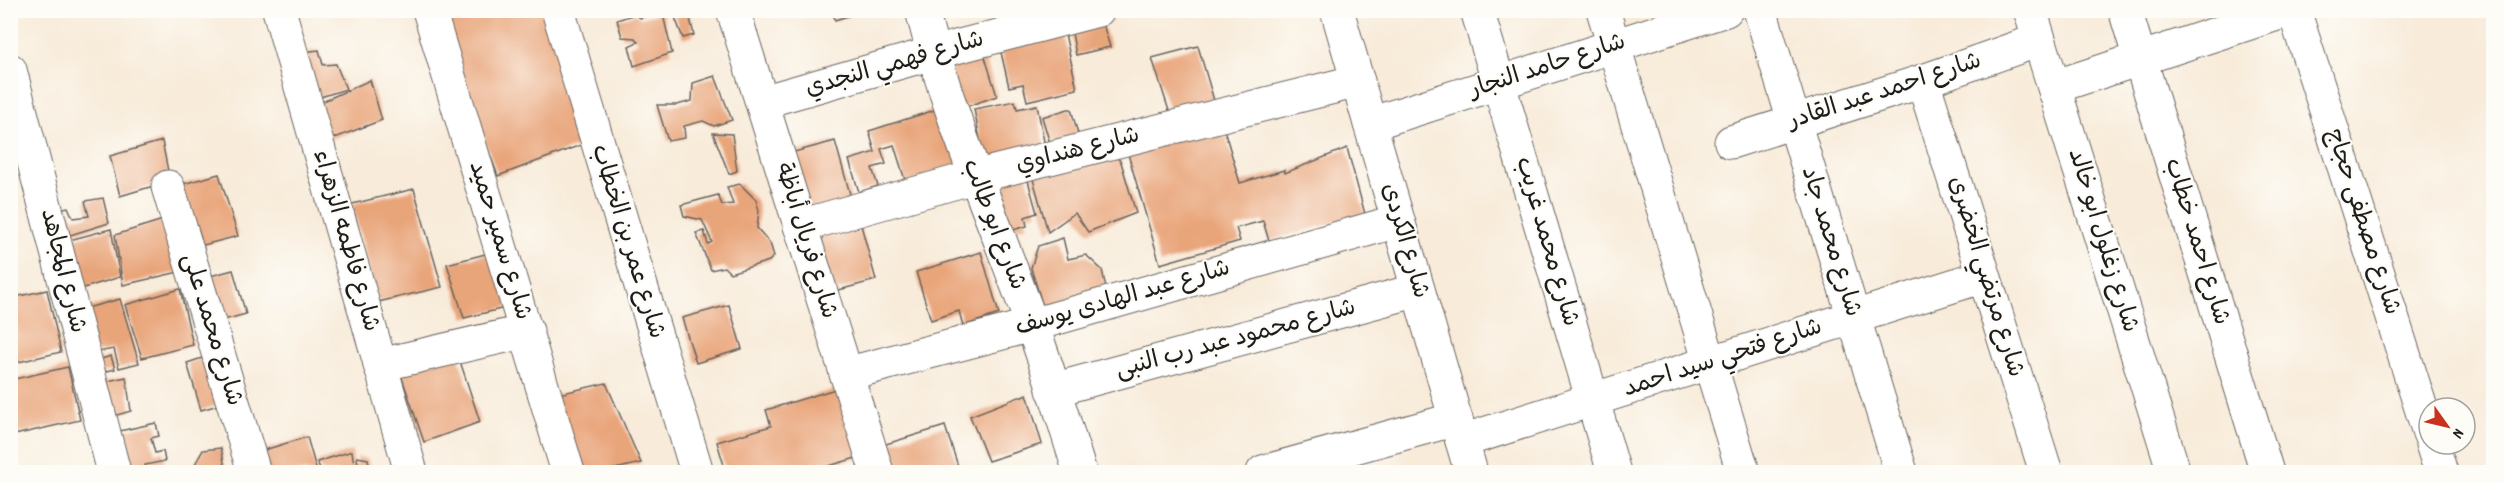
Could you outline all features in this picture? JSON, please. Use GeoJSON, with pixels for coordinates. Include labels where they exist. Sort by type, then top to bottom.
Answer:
{"type":"FeatureCollection","features":[{"type":"Feature","properties":{"kind":"street","name":"شارع فاطمه الزهراء"},"geometry":{"type":"LineString","coordinates":[[279,10],[411,472]]}},
{"type":"Feature","properties":{"kind":"street","name":"شارع سمير حميد"},"geometry":{"type":"LineString","coordinates":[[429,10],[568,472]]}},
{"type":"Feature","properties":{"kind":"street","name":"شارع عمر بن الخطاب"},"geometry":{"type":"LineString","coordinates":[[558,10],[697,472]]}},
{"type":"Feature","properties":{"kind":"street","name":"شارع فريال أباظة"},"geometry":{"type":"LineString","coordinates":[[733,10],[877,472]]}},
{"type":"Feature","properties":{"kind":"street","name":"شارع ابو طالب"},"geometry":{"type":"LineString","coordinates":[[922,10],[933,53],[974,177],[1032,325],[1080,472]]}},
{"type":"Feature","properties":{"kind":"street","name":"شارع فهمي النجدي"},"geometry":{"type":"LineString","coordinates":[[762,102],[933,53],[1098,10]]}},
{"type":"Feature","properties":{"kind":"street","name":"شارع الكردى"},"geometry":{"type":"LineString","coordinates":[[1337,10],[1471,472]]}},
{"type":"Feature","properties":{"kind":"street","name":"شارع محمد غريب"},"geometry":{"type":"LineString","coordinates":[[1477,10],[1614,472]]}},
{"type":"Feature","properties":{"kind":"street"},"geometry":{"type":"LineString","coordinates":[[1603,10],[1743,472]]}},
{"type":"Feature","properties":{"kind":"street","name":"شارع حامد النجار"},"geometry":{"type":"LineString","coordinates":[[1370,124],[1726,10]]}},
{"type":"Feature","properties":{"kind":"street","name":"شارع محمد جاد"},"geometry":{"type":"LineString","coordinates":[[1760,10],[1900,472]]}},
{"type":"Feature","properties":{"kind":"street","name":"شارع احمد خطاب"},"geometry":{"type":"LineString","coordinates":[[2126,10],[2266,472]]}},
{"type":"Feature","properties":{"kind":"street"},"geometry":{"type":"LineString","coordinates":[[2054,87],[2289,10]]}},
{"type":"Feature","properties":{"kind":"street","name":"شارع مصطفى حجاج"},"geometry":{"type":"LineString","coordinates":[[2294,10],[2417,396]]}},
{"type":"Feature","properties":{"kind":"street","name":"شارع احمد عبد القادر"},"geometry":{"type":"LineString","coordinates":[[1731,142],[1923,81],[2034,25]]}},
{"type":"Feature","properties":{"kind":"street","name":"شارع زغلول ابو خالد"},"geometry":{"type":"LineString","coordinates":[[2034,25],[2174,472]]}},
{"type":"Feature","properties":{"kind":"street","name":"شارع المجاهد"},"geometry":{"type":"LineString","coordinates":[[10,70],[114,472]]}},
{"type":"Feature","properties":{"kind":"street","name":"شارع هنداوي"},"geometry":{"type":"LineString","coordinates":[[800,226],[974,177],[1358,81]]}},
{"type":"Feature","properties":{"kind":"street","name":"شارع مرتضي الخضرى"},"geometry":{"type":"LineString","coordinates":[[1923,81],[2046,472]]}},
{"type":"Feature","properties":{"kind":"street","name":"شارع محمد على"},"geometry":{"type":"LineString","coordinates":[[168,187],[254,472]]}},
{"type":"Feature","properties":{"kind":"street","name":"شارع عبد الهادى يوسف"},"geometry":{"type":"LineString","coordinates":[[846,374],[1032,325],[1398,221]]}},
{"type":"Feature","properties":{"kind":"street","name":"شارع فتحي سيد احمد"},"geometry":{"type":"LineString","coordinates":[[1263,472],[1593,400],[1984,276]]}},
{"type":"Feature","properties":{"kind":"street","name":"شارع محمود عبد رب النبى"},"geometry":{"type":"LineString","coordinates":[[1053,390],[1418,290]]}},
{"type":"Feature","properties":{"kind":"street"},"geometry":{"type":"LineString","coordinates":[[380,365],[527,331]]}},
{"type":"Feature","properties":{"kind":"street"},"geometry":{"type":"LineString","coordinates":[[2436,456],[2442,472]]}},
{"type":"Feature","properties":{"kind":"building"},"geometry":{"type":"Polygon","coordinates":[[[442,10],[553,10],[589,142],[498,176],[456,64],[442,10]]]}},
{"type":"Feature","properties":{"kind":"building"},"geometry":{"type":"Polygon","coordinates":[[[655,10],[662,10],[672,53],[634,66],[629,46],[638,42],[635,38],[622,37],[617,20],[635,14],[640,18],[656,14],[655,10]]]}},
{"type":"Feature","properties":{"kind":"building"},"geometry":{"type":"Polygon","coordinates":[[[672,10],[688,10],[694,35],[683,38],[672,10]]]}},
{"type":"Feature","properties":{"kind":"building"},"geometry":{"type":"Polygon","coordinates":[[[832,10],[864,10],[864,11],[835,20],[832,10]]]}},
{"type":"Feature","properties":{"kind":"building"},"geometry":{"type":"Polygon","coordinates":[[[1103,24],[1110,47],[1076,55],[1072,33],[1103,24]]]}},
{"type":"Feature","properties":{"kind":"building"},"geometry":{"type":"Polygon","coordinates":[[[1064,29],[1077,89],[1027,101],[1023,84],[1009,87],[1000,48],[1064,29]]]}},
{"type":"Feature","properties":{"kind":"building"},"geometry":{"type":"Polygon","coordinates":[[[981,44],[997,96],[959,109],[942,56],[981,44]]]}},
{"type":"Feature","properties":{"kind":"building"},"geometry":{"type":"Polygon","coordinates":[[[1198,46],[1215,104],[1171,117],[1152,58],[1198,46]]]}},
{"type":"Feature","properties":{"kind":"building"},"geometry":{"type":"Polygon","coordinates":[[[319,50],[323,65],[336,64],[346,89],[311,100],[294,53],[319,50]]]}},
{"type":"Feature","properties":{"kind":"building"},"geometry":{"type":"Polygon","coordinates":[[[715,76],[732,120],[714,126],[703,121],[684,126],[685,138],[668,141],[657,105],[677,105],[692,101],[693,83],[715,76]]]}},
{"type":"Feature","properties":{"kind":"building"},"geometry":{"type":"Polygon","coordinates":[[[370,80],[382,120],[327,141],[317,104],[370,80]]]}},
{"type":"Feature","properties":{"kind":"building"},"geometry":{"type":"Polygon","coordinates":[[[1015,101],[1017,109],[1037,105],[1046,152],[985,165],[974,109],[1015,101]]]}},
{"type":"Feature","properties":{"kind":"building"},"geometry":{"type":"Polygon","coordinates":[[[941,108],[963,175],[909,193],[894,145],[881,149],[886,164],[872,168],[878,186],[859,192],[849,160],[875,152],[869,131],[941,108]]]}},
{"type":"Feature","properties":{"kind":"building"},"geometry":{"type":"Polygon","coordinates":[[[1071,109],[1079,137],[1051,147],[1042,117],[1071,109]]]}},
{"type":"Feature","properties":{"kind":"building"},"geometry":{"type":"Polygon","coordinates":[[[1221,119],[1240,183],[1284,170],[1285,173],[1347,148],[1365,214],[1269,241],[1263,221],[1236,228],[1240,241],[1160,264],[1126,147],[1221,119]]]}},
{"type":"Feature","properties":{"kind":"building"},"geometry":{"type":"Polygon","coordinates":[[[713,133],[732,134],[737,171],[729,174],[713,133]]]}},
{"type":"Feature","properties":{"kind":"building"},"geometry":{"type":"Polygon","coordinates":[[[162,141],[170,181],[120,196],[110,156],[162,141]]]}},
{"type":"Feature","properties":{"kind":"building"},"geometry":{"type":"Polygon","coordinates":[[[835,141],[854,208],[801,223],[783,155],[835,141]]]}},
{"type":"Feature","properties":{"kind":"building"},"geometry":{"type":"Polygon","coordinates":[[[1112,152],[1121,162],[1136,213],[1088,232],[1075,213],[1048,232],[1031,172],[1112,152]]]}},
{"type":"Feature","properties":{"kind":"building"},"geometry":{"type":"Polygon","coordinates":[[[1025,170],[1037,213],[1025,217],[1027,226],[999,234],[983,182],[1025,170]]]}},
{"type":"Feature","properties":{"kind":"building"},"geometry":{"type":"Polygon","coordinates":[[[219,174],[238,236],[188,249],[172,187],[219,174]]]}},
{"type":"Feature","properties":{"kind":"building"},"geometry":{"type":"Polygon","coordinates":[[[740,184],[756,200],[759,210],[757,228],[770,243],[774,256],[769,261],[730,273],[724,267],[711,270],[696,233],[704,231],[708,244],[712,242],[702,220],[684,216],[681,205],[718,195],[722,205],[733,204],[727,187],[740,184]]]}},
{"type":"Feature","properties":{"kind":"building"},"geometry":{"type":"Polygon","coordinates":[[[414,189],[442,287],[378,302],[352,204],[414,189]]]}},
{"type":"Feature","properties":{"kind":"building"},"geometry":{"type":"Polygon","coordinates":[[[103,198],[109,223],[57,239],[50,211],[68,207],[73,218],[89,216],[85,201],[103,198]]]}},
{"type":"Feature","properties":{"kind":"building"},"geometry":{"type":"Polygon","coordinates":[[[166,219],[179,272],[123,285],[115,235],[166,219]]]}},
{"type":"Feature","properties":{"kind":"building"},"geometry":{"type":"Polygon","coordinates":[[[861,225],[876,280],[824,294],[809,239],[861,225]]]}},
{"type":"Feature","properties":{"kind":"building"},"geometry":{"type":"Polygon","coordinates":[[[111,229],[120,277],[77,290],[62,242],[111,229]]]}},
{"type":"Feature","properties":{"kind":"building"},"geometry":{"type":"Polygon","coordinates":[[[1063,238],[1068,259],[1086,255],[1102,270],[1108,297],[1044,310],[1031,268],[1038,246],[1063,238]]]}},
{"type":"Feature","properties":{"kind":"building"},"geometry":{"type":"Polygon","coordinates":[[[497,251],[513,306],[464,318],[447,264],[497,251]]]}},
{"type":"Feature","properties":{"kind":"building"},"geometry":{"type":"Polygon","coordinates":[[[981,252],[999,314],[963,326],[959,311],[931,320],[916,272],[981,252]]]}},
{"type":"Feature","properties":{"kind":"building"},"geometry":{"type":"Polygon","coordinates":[[[233,270],[246,314],[220,321],[210,276],[233,270]]]}},
{"type":"Feature","properties":{"kind":"building"},"geometry":{"type":"Polygon","coordinates":[[[180,289],[193,345],[142,358],[125,305],[180,289]]]}},
{"type":"Feature","properties":{"kind":"building"},"geometry":{"type":"Polygon","coordinates":[[[47,290],[61,352],[10,364],[10,298],[47,290]]]}},
{"type":"Feature","properties":{"kind":"building"},"geometry":{"type":"Polygon","coordinates":[[[120,299],[139,363],[119,368],[114,349],[86,354],[76,311],[120,299]]]}},
{"type":"Feature","properties":{"kind":"building"},"geometry":{"type":"Polygon","coordinates":[[[729,305],[742,349],[696,363],[682,318],[729,305]]]}},
{"type":"Feature","properties":{"kind":"building"},"geometry":{"type":"Polygon","coordinates":[[[214,354],[229,402],[201,410],[187,363],[214,354]]]}},
{"type":"Feature","properties":{"kind":"building"},"geometry":{"type":"Polygon","coordinates":[[[458,355],[480,422],[424,442],[399,369],[458,355]]]}},
{"type":"Feature","properties":{"kind":"building"},"geometry":{"type":"Polygon","coordinates":[[[111,356],[115,369],[92,375],[89,363],[111,356]]]}},
{"type":"Feature","properties":{"kind":"building"},"geometry":{"type":"Polygon","coordinates":[[[68,367],[80,420],[10,436],[10,380],[68,367]]]}},
{"type":"Feature","properties":{"kind":"building"},"geometry":{"type":"Polygon","coordinates":[[[126,377],[131,411],[103,419],[94,384],[126,377]]]}},
{"type":"Feature","properties":{"kind":"building"},"geometry":{"type":"Polygon","coordinates":[[[606,383],[641,463],[602,472],[570,472],[550,396],[606,383]]]}},
{"type":"Feature","properties":{"kind":"building"},"geometry":{"type":"Polygon","coordinates":[[[842,387],[863,456],[808,472],[726,472],[717,442],[771,426],[766,410],[842,387]]]}},
{"type":"Feature","properties":{"kind":"building"},"geometry":{"type":"Polygon","coordinates":[[[1027,394],[1042,444],[988,461],[970,416],[1027,394]]]}},
{"type":"Feature","properties":{"kind":"building"},"geometry":{"type":"Polygon","coordinates":[[[156,423],[159,436],[151,438],[155,453],[163,451],[165,461],[145,465],[147,472],[115,472],[106,434],[156,423]]]}},
{"type":"Feature","properties":{"kind":"building"},"geometry":{"type":"Polygon","coordinates":[[[945,426],[960,472],[881,472],[873,448],[945,426]]]}},
{"type":"Feature","properties":{"kind":"building"},"geometry":{"type":"Polygon","coordinates":[[[307,437],[317,472],[257,472],[251,454],[307,437]]]}},
{"type":"Feature","properties":{"kind":"building"},"geometry":{"type":"Polygon","coordinates":[[[221,448],[226,472],[197,472],[195,464],[203,450],[221,448]]]}},
{"type":"Feature","properties":{"kind":"building"},"geometry":{"type":"Polygon","coordinates":[[[352,451],[354,465],[358,465],[357,457],[368,459],[371,472],[322,472],[317,462],[352,451]]]}}]}
